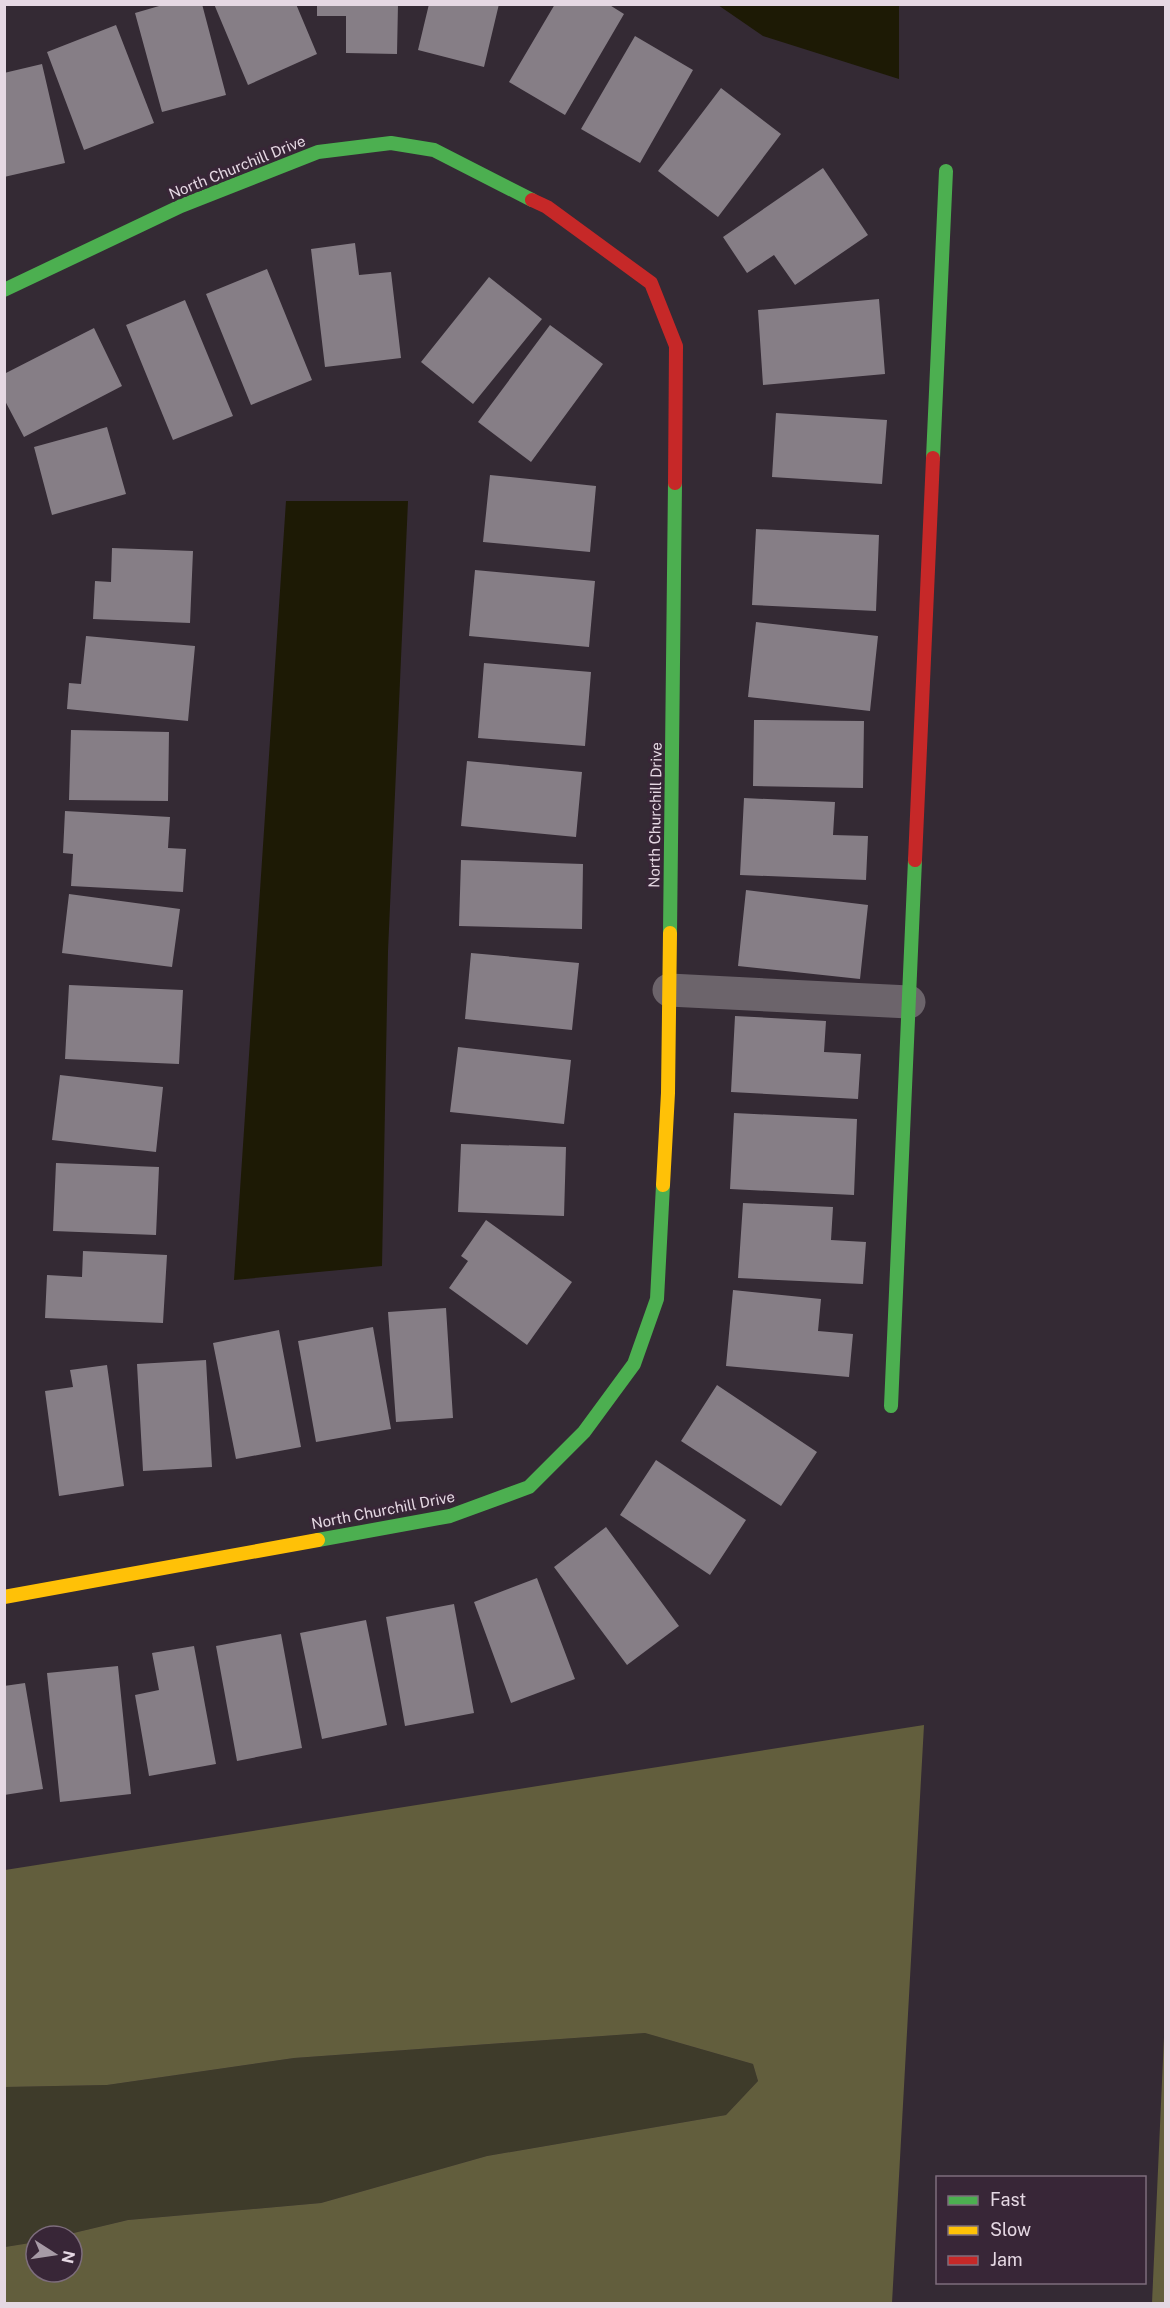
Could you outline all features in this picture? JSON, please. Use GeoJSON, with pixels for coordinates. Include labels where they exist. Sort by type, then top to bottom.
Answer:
{"type":"FeatureCollection","features":[{"type":"Feature","properties":{"kind":"street","name":"North Churchill Drive"},"geometry":{"type":"LineString","coordinates":[[4,290],[182,206],[318,153],[391,143],[434,150],[547,207],[611,252],[651,283],[676,346],[668,1093],[657,1299],[634,1364],[584,1432],[529,1487],[450,1516],[4,1597]]}},
{"type":"Feature","properties":{"kind":"street"},"geometry":{"type":"LineString","coordinates":[[891,1406],[946,171]]}},
{"type":"Feature","properties":{"kind":"street"},"geometry":{"type":"LineString","coordinates":[[669,990],[909,1002]]}},
{"type":"Feature","properties":{"kind":"shaded area"},"geometry":{"type":"Polygon","coordinates":[[[718,5],[899,5],[899,79],[763,36],[718,5]]]}},
{"type":"Feature","properties":{"kind":"shaded area"},"geometry":{"type":"Polygon","coordinates":[[[286,501],[408,501],[388,951],[382,1266],[234,1280],[286,501]]]}},
{"type":"Feature","properties":{"kind":"shaded area"},"geometry":{"type":"Polygon","coordinates":[[[924,1725],[892,2303],[5,2303],[5,2247],[24,2244],[24,2284],[84,2284],[84,2231],[128,2220],[321,2203],[487,2156],[726,2115],[758,2081],[753,2064],[645,2033],[294,2058],[107,2085],[5,2087],[5,1870],[924,1725]]]}},
{"type":"Feature","properties":{"kind":"shaded area"},"geometry":{"type":"Polygon","coordinates":[[[1165,2015],[1166,2303],[1152,2304],[1152,2303],[1165,2015]]]}},
{"type":"Feature","properties":{"kind":"shaded area"},"geometry":{"type":"Polygon","coordinates":[[[645,2033],[753,2064],[758,2081],[726,2115],[487,2156],[321,2203],[128,2220],[84,2231],[84,2224],[24,2224],[24,2244],[5,2247],[4,2087],[107,2085],[294,2058],[645,2033]]]}},
{"type":"Feature","properties":{"kind":"building"},"geometry":{"type":"Polygon","coordinates":[[[166,4],[202,4],[226,95],[162,112],[135,13],[166,4]]]}},
{"type":"Feature","properties":{"kind":"building"},"geometry":{"type":"Polygon","coordinates":[[[214,4],[296,4],[317,54],[248,85],[214,4]]]}},
{"type":"Feature","properties":{"kind":"building"},"geometry":{"type":"Polygon","coordinates":[[[317,4],[398,4],[397,54],[346,53],[346,16],[317,16],[317,4]]]}},
{"type":"Feature","properties":{"kind":"building"},"geometry":{"type":"Polygon","coordinates":[[[429,4],[499,4],[484,67],[418,50],[429,4]]]}},
{"type":"Feature","properties":{"kind":"building"},"geometry":{"type":"Polygon","coordinates":[[[555,4],[608,4],[624,14],[565,115],[509,82],[555,4]]]}},
{"type":"Feature","properties":{"kind":"building"},"geometry":{"type":"Polygon","coordinates":[[[116,25],[154,123],[84,150],[47,52],[116,25]]]}},
{"type":"Feature","properties":{"kind":"building"},"geometry":{"type":"Polygon","coordinates":[[[635,36],[693,70],[640,163],[581,129],[635,36]]]}},
{"type":"Feature","properties":{"kind":"building"},"geometry":{"type":"Polygon","coordinates":[[[42,64],[65,163],[4,177],[4,73],[42,64]]]}},
{"type":"Feature","properties":{"kind":"building"},"geometry":{"type":"Polygon","coordinates":[[[721,88],[781,134],[718,217],[658,171],[721,88]]]}},
{"type":"Feature","properties":{"kind":"building"},"geometry":{"type":"Polygon","coordinates":[[[823,168],[868,235],[795,285],[774,255],[747,273],[723,237],[823,168]]]}},
{"type":"Feature","properties":{"kind":"building"},"geometry":{"type":"Polygon","coordinates":[[[355,243],[359,275],[391,272],[401,358],[325,367],[311,249],[355,243]]]}},
{"type":"Feature","properties":{"kind":"building"},"geometry":{"type":"Polygon","coordinates":[[[267,269],[312,380],[251,405],[206,294],[267,269]]]}},
{"type":"Feature","properties":{"kind":"building"},"geometry":{"type":"Polygon","coordinates":[[[489,277],[542,319],[473,404],[421,362],[489,277]]]}},
{"type":"Feature","properties":{"kind":"building"},"geometry":{"type":"Polygon","coordinates":[[[879,299],[885,374],[763,385],[758,310],[879,299]]]}},
{"type":"Feature","properties":{"kind":"building"},"geometry":{"type":"Polygon","coordinates":[[[185,300],[233,416],[173,440],[126,325],[185,300]]]}},
{"type":"Feature","properties":{"kind":"building"},"geometry":{"type":"Polygon","coordinates":[[[550,325],[603,364],[531,462],[478,422],[550,325]]]}},
{"type":"Feature","properties":{"kind":"building"},"geometry":{"type":"Polygon","coordinates":[[[94,328],[122,386],[24,437],[4,399],[4,374],[94,328]]]}},
{"type":"Feature","properties":{"kind":"building"},"geometry":{"type":"Polygon","coordinates":[[[776,413],[887,420],[882,484],[772,477],[776,413]]]}},
{"type":"Feature","properties":{"kind":"building"},"geometry":{"type":"Polygon","coordinates":[[[107,427],[126,494],[52,515],[34,447],[107,427]]]}},
{"type":"Feature","properties":{"kind":"building"},"geometry":{"type":"Polygon","coordinates":[[[490,475],[596,486],[590,552],[483,542],[490,475]]]}},
{"type":"Feature","properties":{"kind":"building"},"geometry":{"type":"Polygon","coordinates":[[[756,529],[879,535],[876,611],[752,605],[756,529]]]}},
{"type":"Feature","properties":{"kind":"building"},"geometry":{"type":"Polygon","coordinates":[[[112,548],[193,551],[190,623],[93,619],[95,581],[111,582],[112,548]]]}},
{"type":"Feature","properties":{"kind":"building"},"geometry":{"type":"Polygon","coordinates":[[[475,570],[595,581],[589,647],[469,636],[475,570]]]}},
{"type":"Feature","properties":{"kind":"building"},"geometry":{"type":"Polygon","coordinates":[[[756,622],[878,636],[870,711],[748,697],[756,622]]]}},
{"type":"Feature","properties":{"kind":"building"},"geometry":{"type":"Polygon","coordinates":[[[86,636],[195,646],[188,721],[67,709],[69,683],[81,684],[86,636]]]}},
{"type":"Feature","properties":{"kind":"building"},"geometry":{"type":"Polygon","coordinates":[[[484,663],[591,672],[585,746],[478,738],[484,663]]]}},
{"type":"Feature","properties":{"kind":"building"},"geometry":{"type":"Polygon","coordinates":[[[754,720],[864,721],[863,788],[753,786],[754,720]]]}},
{"type":"Feature","properties":{"kind":"building"},"geometry":{"type":"Polygon","coordinates":[[[71,730],[169,732],[168,801],[69,800],[71,730]]]}},
{"type":"Feature","properties":{"kind":"building"},"geometry":{"type":"Polygon","coordinates":[[[467,761],[582,772],[576,837],[461,826],[467,761]]]}},
{"type":"Feature","properties":{"kind":"building"},"geometry":{"type":"Polygon","coordinates":[[[744,798],[835,802],[833,835],[868,836],[866,880],[740,875],[744,798]]]}},
{"type":"Feature","properties":{"kind":"building"},"geometry":{"type":"Polygon","coordinates":[[[65,811],[170,817],[168,848],[186,849],[183,892],[71,886],[73,854],[63,853],[65,811]]]}},
{"type":"Feature","properties":{"kind":"building"},"geometry":{"type":"Polygon","coordinates":[[[461,860],[583,864],[582,929],[459,926],[461,860]]]}},
{"type":"Feature","properties":{"kind":"building"},"geometry":{"type":"Polygon","coordinates":[[[746,890],[868,905],[860,979],[738,966],[746,890]]]}},
{"type":"Feature","properties":{"kind":"building"},"geometry":{"type":"Polygon","coordinates":[[[69,894],[180,909],[172,967],[62,953],[69,894]]]}},
{"type":"Feature","properties":{"kind":"building"},"geometry":{"type":"Polygon","coordinates":[[[471,953],[579,963],[572,1030],[465,1019],[471,953]]]}},
{"type":"Feature","properties":{"kind":"building"},"geometry":{"type":"Polygon","coordinates":[[[69,985],[183,990],[179,1064],[65,1059],[69,985]]]}},
{"type":"Feature","properties":{"kind":"building"},"geometry":{"type":"Polygon","coordinates":[[[735,1016],[826,1021],[824,1052],[861,1054],[858,1099],[731,1092],[735,1016]]]}},
{"type":"Feature","properties":{"kind":"building"},"geometry":{"type":"Polygon","coordinates":[[[458,1047],[571,1060],[564,1124],[450,1112],[458,1047]]]}},
{"type":"Feature","properties":{"kind":"building"},"geometry":{"type":"Polygon","coordinates":[[[60,1075],[163,1087],[156,1152],[52,1140],[60,1075]]]}},
{"type":"Feature","properties":{"kind":"building"},"geometry":{"type":"Polygon","coordinates":[[[734,1113],[857,1119],[854,1195],[730,1189],[734,1113]]]}},
{"type":"Feature","properties":{"kind":"building"},"geometry":{"type":"Polygon","coordinates":[[[461,1144],[566,1147],[564,1216],[458,1212],[461,1144]]]}},
{"type":"Feature","properties":{"kind":"building"},"geometry":{"type":"Polygon","coordinates":[[[56,1163],[159,1167],[156,1235],[53,1231],[56,1163]]]}},
{"type":"Feature","properties":{"kind":"building"},"geometry":{"type":"Polygon","coordinates":[[[743,1203],[833,1207],[831,1240],[866,1242],[863,1284],[738,1278],[743,1203]]]}},
{"type":"Feature","properties":{"kind":"building"},"geometry":{"type":"Polygon","coordinates":[[[486,1220],[572,1282],[527,1345],[449,1288],[468,1261],[461,1256],[486,1220]]]}},
{"type":"Feature","properties":{"kind":"building"},"geometry":{"type":"Polygon","coordinates":[[[83,1251],[167,1255],[163,1323],[45,1318],[47,1275],[82,1277],[83,1251]]]}},
{"type":"Feature","properties":{"kind":"building"},"geometry":{"type":"Polygon","coordinates":[[[733,1290],[821,1299],[818,1331],[853,1334],[849,1377],[726,1366],[733,1290]]]}},
{"type":"Feature","properties":{"kind":"building"},"geometry":{"type":"Polygon","coordinates":[[[446,1308],[453,1418],[396,1422],[388,1312],[446,1308]]]}},
{"type":"Feature","properties":{"kind":"building"},"geometry":{"type":"Polygon","coordinates":[[[373,1327],[391,1429],[316,1442],[298,1341],[373,1327]]]}},
{"type":"Feature","properties":{"kind":"building"},"geometry":{"type":"Polygon","coordinates":[[[279,1330],[301,1447],[236,1459],[213,1343],[279,1330]]]}},
{"type":"Feature","properties":{"kind":"building"},"geometry":{"type":"Polygon","coordinates":[[[206,1360],[212,1467],[143,1471],[137,1364],[206,1360]]]}},
{"type":"Feature","properties":{"kind":"building"},"geometry":{"type":"Polygon","coordinates":[[[107,1365],[124,1486],[59,1496],[45,1391],[73,1387],[70,1370],[107,1365]]]}},
{"type":"Feature","properties":{"kind":"building"},"geometry":{"type":"Polygon","coordinates":[[[717,1385],[817,1452],[781,1506],[681,1441],[717,1385]]]}},
{"type":"Feature","properties":{"kind":"building"},"geometry":{"type":"Polygon","coordinates":[[[656,1460],[746,1520],[710,1575],[620,1515],[656,1460]]]}},
{"type":"Feature","properties":{"kind":"building"},"geometry":{"type":"Polygon","coordinates":[[[606,1527],[679,1626],[627,1665],[554,1567],[606,1527]]]}},
{"type":"Feature","properties":{"kind":"building"},"geometry":{"type":"Polygon","coordinates":[[[537,1578],[575,1679],[511,1703],[474,1602],[537,1578]]]}},
{"type":"Feature","properties":{"kind":"building"},"geometry":{"type":"Polygon","coordinates":[[[454,1604],[474,1713],[405,1726],[386,1617],[454,1604]]]}},
{"type":"Feature","properties":{"kind":"building"},"geometry":{"type":"Polygon","coordinates":[[[366,1620],[387,1725],[322,1739],[300,1633],[366,1620]]]}},
{"type":"Feature","properties":{"kind":"building"},"geometry":{"type":"Polygon","coordinates":[[[281,1634],[302,1748],[237,1761],[216,1646],[281,1634]]]}},
{"type":"Feature","properties":{"kind":"building"},"geometry":{"type":"Polygon","coordinates":[[[194,1646],[216,1764],[149,1776],[135,1695],[159,1690],[152,1653],[194,1646]]]}},
{"type":"Feature","properties":{"kind":"building"},"geometry":{"type":"Polygon","coordinates":[[[118,1666],[131,1794],[60,1802],[47,1673],[118,1666]]]}},
{"type":"Feature","properties":{"kind":"building"},"geometry":{"type":"Polygon","coordinates":[[[25,1683],[43,1789],[4,1795],[4,1686],[25,1683]]]}},
{"type":"Feature","properties":{"kind":"traffic: fast"},"geometry":{"type":"LineString","coordinates":[[4,290],[181,206],[318,152],[391,143],[434,150],[532,200]]}},
{"type":"Feature","properties":{"kind":"traffic: fast"},"geometry":{"type":"LineString","coordinates":[[933,458],[946,171]]}},
{"type":"Feature","properties":{"kind":"traffic: fast"},"geometry":{"type":"LineString","coordinates":[[670,933],[675,483]]}},
{"type":"Feature","properties":{"kind":"traffic: fast"},"geometry":{"type":"LineString","coordinates":[[891,1406],[915,860]]}},
{"type":"Feature","properties":{"kind":"traffic: fast"},"geometry":{"type":"LineString","coordinates":[[318,1540],[450,1516],[529,1487],[584,1432],[634,1364],[657,1299],[663,1185]]}},
{"type":"Feature","properties":{"kind":"traffic: slow"},"geometry":{"type":"LineString","coordinates":[[663,1185],[668,1093],[670,933]]}},
{"type":"Feature","properties":{"kind":"traffic: slow"},"geometry":{"type":"LineString","coordinates":[[4,1597],[318,1540]]}},
{"type":"Feature","properties":{"kind":"traffic: jam"},"geometry":{"type":"LineString","coordinates":[[532,200],[547,207],[651,283],[676,346],[675,483]]}},
{"type":"Feature","properties":{"kind":"traffic: jam"},"geometry":{"type":"LineString","coordinates":[[915,860],[933,458]]}}]}
